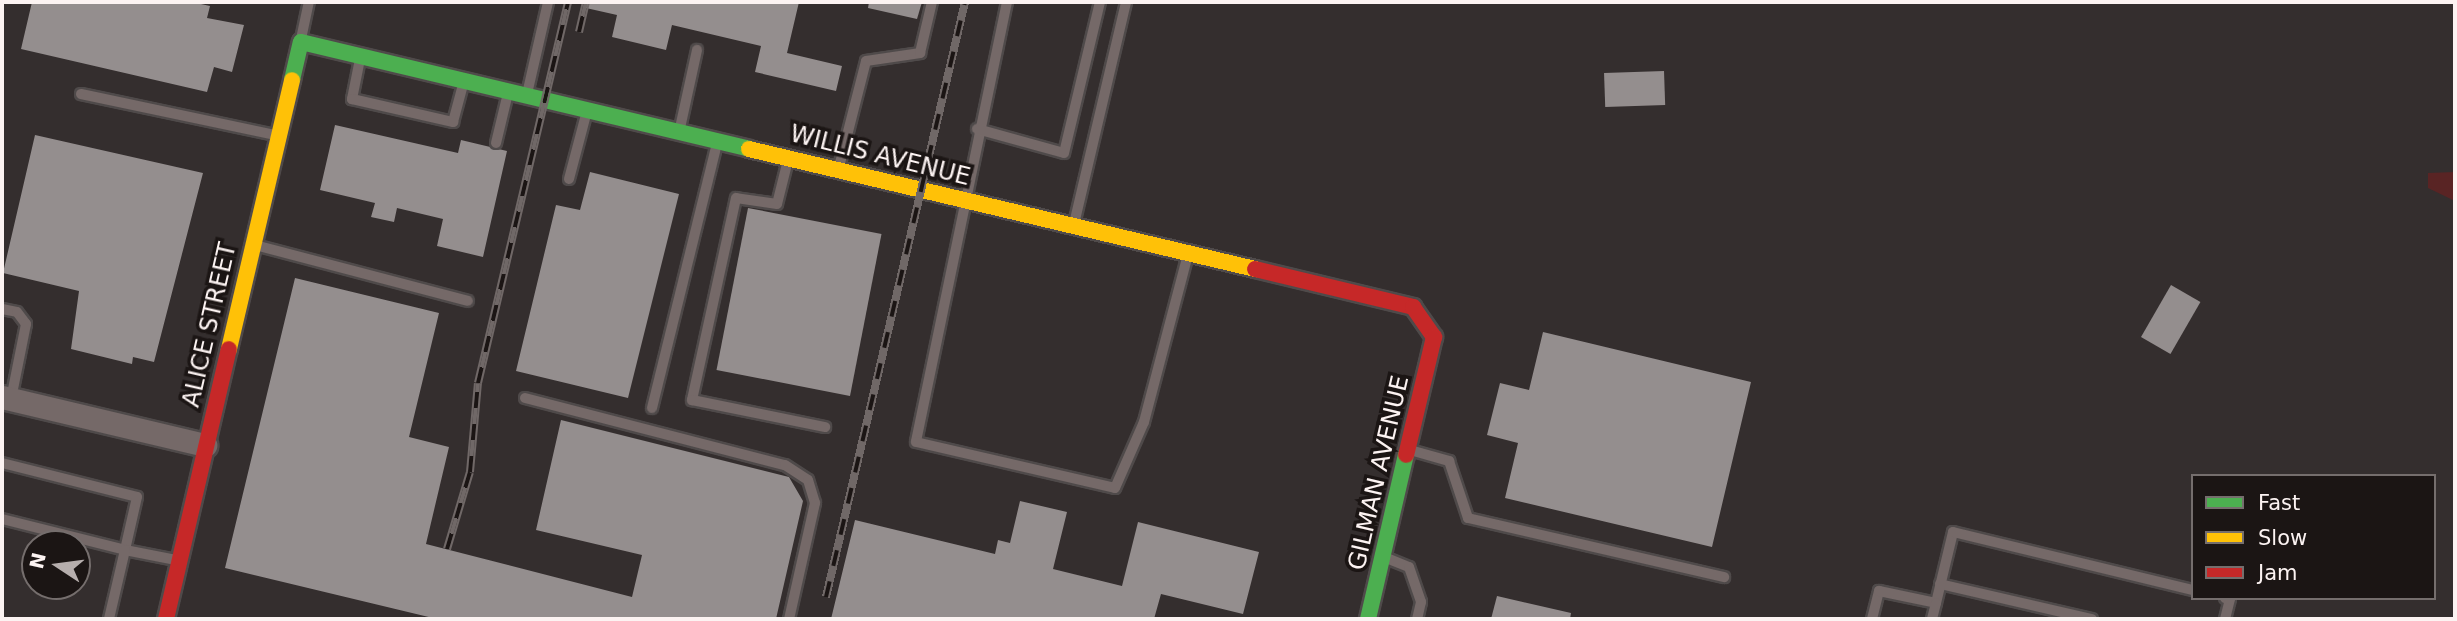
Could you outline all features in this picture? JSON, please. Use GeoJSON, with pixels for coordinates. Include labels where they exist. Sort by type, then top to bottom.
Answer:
{"type":"FeatureCollection","features":[{"type":"Feature","properties":{"kind":"street","name":"WILLIS AVENUE"},"geometry":{"type":"LineString","coordinates":[[300,42],[1413,307],[1434,337]]}},
{"type":"Feature","properties":{"kind":"street","name":"ALICE STREET"},"geometry":{"type":"LineString","coordinates":[[166,619],[300,42]]}},
{"type":"Feature","properties":{"kind":"street","name":"GILMAN AVENUE"},"geometry":{"type":"LineString","coordinates":[[1368,619],[1434,337]]}},
{"type":"Feature","properties":{"kind":"street"},"geometry":{"type":"LineString","coordinates":[[6,398],[205,445]]}},
{"type":"Feature","properties":{"kind":"lane"},"geometry":{"type":"LineString","coordinates":[[300,42],[309,2]]}},
{"type":"Feature","properties":{"kind":"lane"},"geometry":{"type":"LineString","coordinates":[[527,94],[548,2]]}},
{"type":"Feature","properties":{"kind":"lane"},"geometry":{"type":"LineString","coordinates":[[838,169],[866,61],[920,53],[932,2]]}},
{"type":"Feature","properties":{"kind":"lane"},"geometry":{"type":"LineString","coordinates":[[1007,2],[977,129],[916,442],[1115,488],[1144,422],[1189,253]]}},
{"type":"Feature","properties":{"kind":"lane"},"geometry":{"type":"LineString","coordinates":[[977,129],[1064,153],[1100,2]]}},
{"type":"Feature","properties":{"kind":"lane"},"geometry":{"type":"LineString","coordinates":[[1074,226],[1126,2]]}},
{"type":"Feature","properties":{"kind":"lane"},"geometry":{"type":"LineString","coordinates":[[679,131],[697,50]]}},
{"type":"Feature","properties":{"kind":"lane"},"geometry":{"type":"LineString","coordinates":[[360,56],[352,99],[453,122],[464,80]]}},
{"type":"Feature","properties":{"kind":"lane"},"geometry":{"type":"LineString","coordinates":[[496,143],[508,90]]}},
{"type":"Feature","properties":{"kind":"lane"},"geometry":{"type":"LineString","coordinates":[[81,94],[278,135]]}},
{"type":"Feature","properties":{"kind":"lane"},"geometry":{"type":"LineString","coordinates":[[569,179],[587,109]]}},
{"type":"Feature","properties":{"kind":"lane"},"geometry":{"type":"LineString","coordinates":[[652,408],[717,140]]}},
{"type":"Feature","properties":{"kind":"lane"},"geometry":{"type":"LineString","coordinates":[[788,157],[777,205],[736,198],[692,400],[825,427]]}},
{"type":"Feature","properties":{"kind":"lane"},"geometry":{"type":"LineString","coordinates":[[253,244],[468,301]]}},
{"type":"Feature","properties":{"kind":"lane"},"geometry":{"type":"LineString","coordinates":[[2,309],[17,313],[26,324],[6,398]]}},
{"type":"Feature","properties":{"kind":"lane"},"geometry":{"type":"LineString","coordinates":[[525,398],[785,465],[808,480],[815,503],[789,619]]}},
{"type":"Feature","properties":{"kind":"lane"},"geometry":{"type":"LineString","coordinates":[[1407,450],[1448,461],[1468,518],[1724,577]]}},
{"type":"Feature","properties":{"kind":"lane"},"geometry":{"type":"LineString","coordinates":[[2,463],[137,497],[109,619]]}},
{"type":"Feature","properties":{"kind":"lane"},"geometry":{"type":"LineString","coordinates":[[2,519],[179,561]]}},
{"type":"Feature","properties":{"kind":"lane"},"geometry":{"type":"LineString","coordinates":[[1932,619],[1953,532],[2191,590]]}},
{"type":"Feature","properties":{"kind":"lane"},"geometry":{"type":"LineString","coordinates":[[1383,556],[1409,567],[1421,602],[1417,619]]}},
{"type":"Feature","properties":{"kind":"lane"},"geometry":{"type":"LineString","coordinates":[[1940,583],[2092,619]]}},
{"type":"Feature","properties":{"kind":"lane"},"geometry":{"type":"LineString","coordinates":[[1872,619],[1879,591],[1936,603]]}},
{"type":"Feature","properties":{"kind":"lane"},"geometry":{"type":"LineString","coordinates":[[2225,619],[2230,600]]}},
{"type":"Feature","properties":{"kind":"shaded area"},"geometry":{"type":"Polygon","coordinates":[[[2455,172],[2455,201],[2428,188],[2428,173],[2455,172]]]}},
{"type":"Feature","properties":{"kind":"building"},"geometry":{"type":"Polygon","coordinates":[[[32,2],[192,2],[210,6],[207,18],[244,25],[232,72],[214,67],[207,92],[21,49],[32,2]]]}},
{"type":"Feature","properties":{"kind":"building"},"geometry":{"type":"Polygon","coordinates":[[[587,2],[799,2],[787,53],[842,66],[836,91],[755,72],[761,46],[672,25],[666,50],[612,37],[617,15],[586,8],[587,2]]]}},
{"type":"Feature","properties":{"kind":"building"},"geometry":{"type":"Polygon","coordinates":[[[869,2],[922,2],[917,19],[868,8],[869,2]]]}},
{"type":"Feature","properties":{"kind":"building"},"geometry":{"type":"Polygon","coordinates":[[[1664,71],[1665,105],[1605,107],[1604,73],[1664,71]]]}},
{"type":"Feature","properties":{"kind":"building"},"geometry":{"type":"Polygon","coordinates":[[[335,125],[458,153],[461,140],[507,151],[483,257],[437,246],[443,219],[397,208],[394,222],[371,217],[375,203],[320,190],[335,125]]]}},
{"type":"Feature","properties":{"kind":"building"},"geometry":{"type":"Polygon","coordinates":[[[35,135],[203,173],[154,362],[133,357],[132,364],[71,349],[79,291],[3,273],[35,135]]]}},
{"type":"Feature","properties":{"kind":"building"},"geometry":{"type":"Polygon","coordinates":[[[590,172],[679,194],[628,398],[516,371],[556,205],[580,210],[590,172]]]}},
{"type":"Feature","properties":{"kind":"building"},"geometry":{"type":"Polygon","coordinates":[[[748,208],[882,234],[850,396],[717,370],[748,208]]]}},
{"type":"Feature","properties":{"kind":"building"},"geometry":{"type":"Polygon","coordinates":[[[295,278],[439,313],[409,437],[449,447],[426,544],[632,597],[642,555],[536,530],[561,420],[789,477],[803,501],[776,619],[437,619],[225,568],[295,278]]]}},
{"type":"Feature","properties":{"kind":"building"},"geometry":{"type":"Polygon","coordinates":[[[2171,285],[2200,302],[2170,354],[2141,337],[2171,285]]]}},
{"type":"Feature","properties":{"kind":"building"},"geometry":{"type":"Polygon","coordinates":[[[1543,332],[1751,382],[1712,547],[1505,498],[1518,443],[1487,435],[1500,383],[1529,390],[1543,332]]]}},
{"type":"Feature","properties":{"kind":"building"},"geometry":{"type":"Polygon","coordinates":[[[1020,501],[1067,512],[1053,569],[1122,586],[1138,522],[1259,552],[1243,614],[1161,594],[1154,619],[831,619],[855,520],[995,554],[998,540],[1010,543],[1020,501]]]}},
{"type":"Feature","properties":{"kind":"building"},"geometry":{"type":"Polygon","coordinates":[[[1497,596],[1571,613],[1570,619],[1491,619],[1497,596]]]}},
{"type":"Feature","properties":{"kind":"railway"},"geometry":{"type":"LineString","coordinates":[[447,549],[470,472],[478,383],[568,2]]}},
{"type":"Feature","properties":{"kind":"railway"},"geometry":{"type":"LineString","coordinates":[[579,32],[586,2]]}},
{"type":"Feature","properties":{"kind":"railway"},"geometry":{"type":"LineString","coordinates":[[826,597],[965,2]]}},
{"type":"Feature","properties":{"kind":"traffic: fast"},"geometry":{"type":"LineString","coordinates":[[292,80],[301,42],[749,149]]}},
{"type":"Feature","properties":{"kind":"traffic: fast"},"geometry":{"type":"LineString","coordinates":[[1368,619],[1406,455]]}},
{"type":"Feature","properties":{"kind":"traffic: slow"},"geometry":{"type":"LineString","coordinates":[[229,349],[292,80]]}},
{"type":"Feature","properties":{"kind":"traffic: slow"},"geometry":{"type":"LineString","coordinates":[[749,149],[1255,269]]}},
{"type":"Feature","properties":{"kind":"traffic: jam"},"geometry":{"type":"LineString","coordinates":[[1255,269],[1413,307],[1434,337],[1406,455]]}},
{"type":"Feature","properties":{"kind":"traffic: jam"},"geometry":{"type":"LineString","coordinates":[[166,619],[229,349]]}}]}
